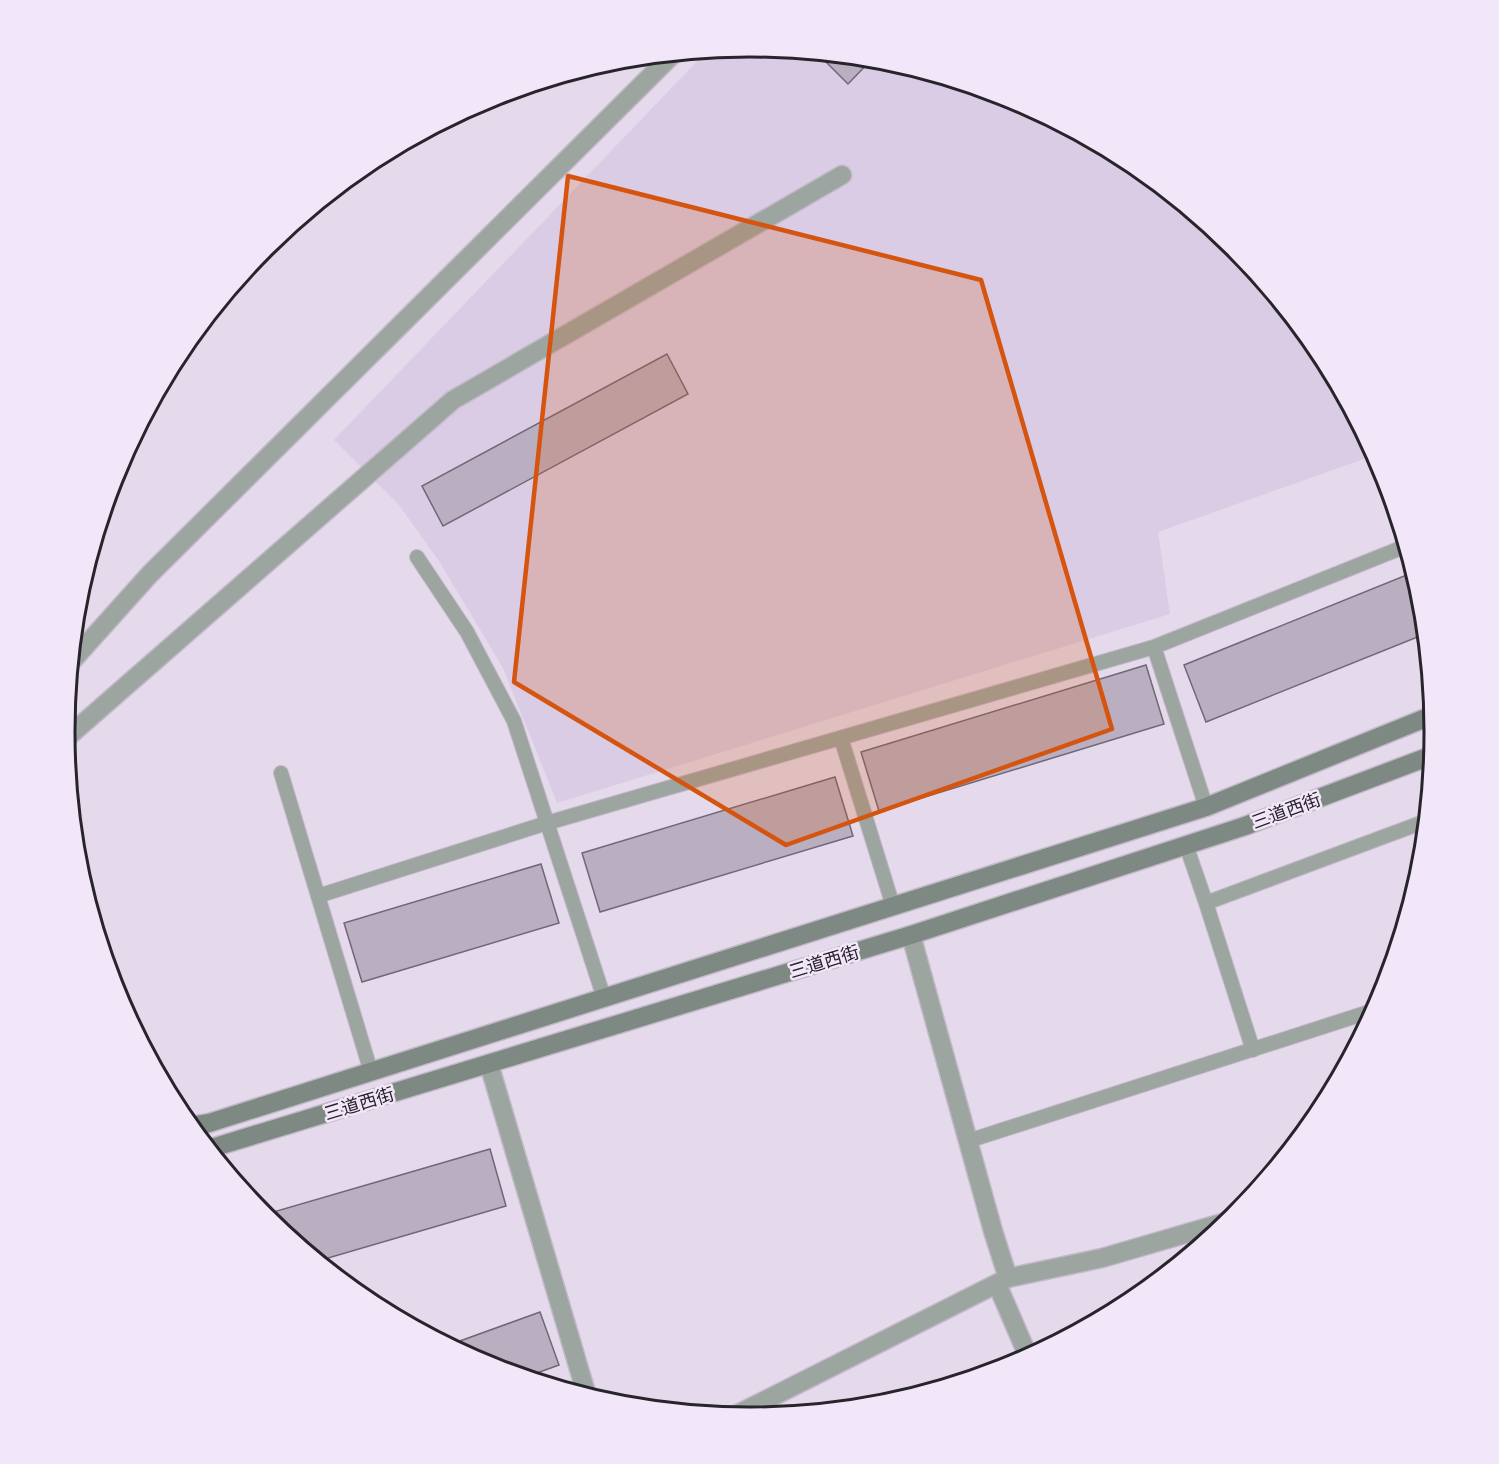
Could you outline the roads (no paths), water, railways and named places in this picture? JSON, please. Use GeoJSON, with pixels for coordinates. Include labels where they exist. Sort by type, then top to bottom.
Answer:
{"type":"FeatureCollection","features":[{"type":"Feature","properties":{"kind":"main road"},"geometry":{"type":"LineString","coordinates":[[201,1124],[1206,807],[1424,719]]}},
{"type":"Feature","properties":{"kind":"main road","name":"三道西街"},"geometry":{"type":"LineString","coordinates":[[217,1146],[911,935],[1256,822],[1423,758]]}},
{"type":"Feature","properties":{"kind":"street"},"geometry":{"type":"LineString","coordinates":[[79,653],[150,574],[664,63]]}},
{"type":"Feature","properties":{"kind":"street"},"geometry":{"type":"LineString","coordinates":[[75,731],[453,400],[842,175]]}},
{"type":"Feature","properties":{"kind":"street"},"geometry":{"type":"LineString","coordinates":[[911,935],[993,1231],[1003,1281],[1025,1348]]}},
{"type":"Feature","properties":{"kind":"street"},"geometry":{"type":"LineString","coordinates":[[489,1064],[584,1386]]}},
{"type":"Feature","properties":{"kind":"street"},"geometry":{"type":"LineString","coordinates":[[752,1407],[1003,1281],[1102,1258],[1208,1227]]}},
{"type":"Feature","properties":{"kind":"lane"},"geometry":{"type":"LineString","coordinates":[[318,896],[547,823],[1154,647],[1399,549]]}},
{"type":"Feature","properties":{"kind":"lane"},"geometry":{"type":"LineString","coordinates":[[417,557],[467,632],[514,721],[604,998]]}},
{"type":"Feature","properties":{"kind":"lane"},"geometry":{"type":"LineString","coordinates":[[1154,647],[1206,807]]}},
{"type":"Feature","properties":{"kind":"lane"},"geometry":{"type":"LineString","coordinates":[[841,738],[893,906]]}},
{"type":"Feature","properties":{"kind":"lane"},"geometry":{"type":"LineString","coordinates":[[281,773],[371,1072]]}},
{"type":"Feature","properties":{"kind":"lane"},"geometry":{"type":"LineString","coordinates":[[1206,903],[1418,824]]}},
{"type":"Feature","properties":{"kind":"lane"},"geometry":{"type":"LineString","coordinates":[[1186,845],[1253,1050]]}},
{"type":"Feature","properties":{"kind":"lane"},"geometry":{"type":"LineString","coordinates":[[968,1142],[1362,1014]]}}]}
